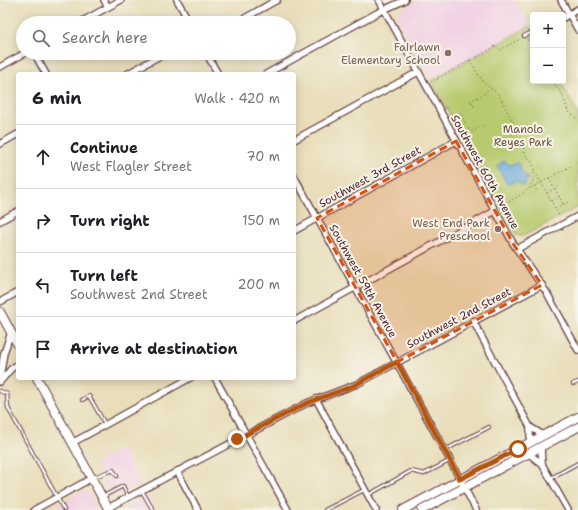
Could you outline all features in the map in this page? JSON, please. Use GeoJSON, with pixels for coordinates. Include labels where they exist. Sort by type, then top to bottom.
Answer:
{"type":"FeatureCollection","features":[{"type":"Feature","properties":{"kind":"main road"},"geometry":{"type":"LineString","coordinates":[[0,312],[2,322],[11,332],[16,341]]}},
{"type":"Feature","properties":{"kind":"main road"},"geometry":{"type":"LineString","coordinates":[[38,380],[108,509]]}},
{"type":"Feature","properties":{"kind":"main road"},"geometry":{"type":"LineString","coordinates":[[422,510],[432,507],[462,483],[532,441],[578,417]]}},
{"type":"Feature","properties":{"kind":"main road"},"geometry":{"type":"LineString","coordinates":[[403,510],[528,454],[578,427]]}},
{"type":"Feature","properties":{"kind":"street"},"geometry":{"type":"LineString","coordinates":[[104,0],[108,7]]}},
{"type":"Feature","properties":{"kind":"street"},"geometry":{"type":"LineString","coordinates":[[92,16],[121,0]]}},
{"type":"Feature","properties":{"kind":"street"},"geometry":{"type":"LineString","coordinates":[[177,0],[186,16]]}},
{"type":"Feature","properties":{"kind":"street"},"geometry":{"type":"LineString","coordinates":[[248,16],[277,0]]}},
{"type":"Feature","properties":{"kind":"street","name":"Southwest 60th Avenue"},"geometry":{"type":"LineString","coordinates":[[379,0],[418,72],[459,139],[497,209],[516,249],[542,285],[578,350]]}},
{"type":"Feature","properties":{"kind":"street"},"geometry":{"type":"LineString","coordinates":[[296,58],[405,0]]}},
{"type":"Feature","properties":{"kind":"street"},"geometry":{"type":"LineString","coordinates":[[561,0],[578,30]]}},
{"type":"Feature","properties":{"kind":"street"},"geometry":{"type":"LineString","coordinates":[[566,16],[578,9]]}},
{"type":"Feature","properties":{"kind":"street"},"geometry":{"type":"LineString","coordinates":[[0,67],[16,58]]}},
{"type":"Feature","properties":{"kind":"street"},"geometry":{"type":"LineString","coordinates":[[38,60],[45,72]]}},
{"type":"Feature","properties":{"kind":"street"},"geometry":{"type":"LineString","coordinates":[[130,72],[152,60]]}},
{"type":"Feature","properties":{"kind":"street"},"geometry":{"type":"LineString","coordinates":[[210,60],[217,72]]}},
{"type":"Feature","properties":{"kind":"street"},"geometry":{"type":"LineString","coordinates":[[270,72],[292,60]]}},
{"type":"Feature","properties":{"kind":"street"},"geometry":{"type":"LineString","coordinates":[[296,139],[418,72]]}},
{"type":"Feature","properties":{"kind":"street"},"geometry":{"type":"LineString","coordinates":[[0,144],[16,135]]}},
{"type":"Feature","properties":{"kind":"street","name":"Southwest 3rd Street"},"geometry":{"type":"LineString","coordinates":[[296,230],[459,139]]}},
{"type":"Feature","properties":{"kind":"street","name":"Southwest 59th Avenue"},"geometry":{"type":"LineString","coordinates":[[296,180],[445,450],[476,510]]}},
{"type":"Feature","properties":{"kind":"street"},"geometry":{"type":"LineString","coordinates":[[296,320],[497,209]]}},
{"type":"Feature","properties":{"kind":"street"},"geometry":{"type":"LineString","coordinates":[[0,221],[16,212]]}},
{"type":"Feature","properties":{"kind":"street"},"geometry":{"type":"LineString","coordinates":[[516,249],[578,216]]}},
{"type":"Feature","properties":{"kind":"street","name":"Southwest 2nd Street"},"geometry":{"type":"LineString","coordinates":[[108,509],[177,471],[316,399],[353,386],[542,285]]}},
{"type":"Feature","properties":{"kind":"street"},"geometry":{"type":"LineString","coordinates":[[0,302],[16,293]]}},
{"type":"Feature","properties":{"kind":"street"},"geometry":{"type":"LineString","coordinates":[[473,322],[530,427],[530,436],[532,441]]}},
{"type":"Feature","properties":{"kind":"street"},"geometry":{"type":"LineString","coordinates":[[0,377],[4,353],[11,332]]}},
{"type":"Feature","properties":{"kind":"street"},"geometry":{"type":"LineString","coordinates":[[0,382],[16,365]]}},
{"type":"Feature","properties":{"kind":"street"},"geometry":{"type":"LineString","coordinates":[[72,443],[186,380]]}},
{"type":"Feature","properties":{"kind":"street"},"geometry":{"type":"LineString","coordinates":[[215,380],[288,510]]}},
{"type":"Feature","properties":{"kind":"street"},"geometry":{"type":"LineString","coordinates":[[316,399],[376,510]]}},
{"type":"Feature","properties":{"kind":"street"},"geometry":{"type":"LineString","coordinates":[[530,427],[543,435]]}},
{"type":"Feature","properties":{"kind":"street"},"geometry":{"type":"LineString","coordinates":[[541,447],[542,464]]}},
{"type":"Feature","properties":{"kind":"street"},"geometry":{"type":"LineString","coordinates":[[528,454],[542,464],[568,510]]}},
{"type":"Feature","properties":{"kind":"street"},"geometry":{"type":"LineString","coordinates":[[177,471],[198,510]]}},
{"type":"Feature","properties":{"kind":"street"},"geometry":{"type":"LineString","coordinates":[[34,510],[92,478]]}},
{"type":"Feature","properties":{"kind":"lane"},"geometry":{"type":"LineString","coordinates":[[524,36],[530,33]]}},
{"type":"Feature","properties":{"kind":"lane"},"geometry":{"type":"LineString","coordinates":[[573,384],[578,382]]}},
{"type":"Feature","properties":{"kind":"lane"},"geometry":{"type":"LineString","coordinates":[[0,391],[8,394],[8,408],[64,510]]}},
{"type":"Feature","properties":{"kind":"lane"},"geometry":{"type":"LineString","coordinates":[[82,400],[89,396],[105,425]]}},
{"type":"Feature","properties":{"kind":"lane"},"geometry":{"type":"LineString","coordinates":[[445,450],[489,427]]}},
{"type":"Feature","properties":{"kind":"lane"},"geometry":{"type":"LineString","coordinates":[[325,510],[411,471],[424,474],[450,460]]}},
{"type":"Feature","properties":{"kind":"lane"},"geometry":{"type":"LineString","coordinates":[[550,478],[578,463]]}},
{"type":"Feature","properties":{"kind":"lane"},"geometry":{"type":"LineString","coordinates":[[92,478],[113,470],[117,476]]}},
{"type":"Feature","properties":{"kind":"lane"},"geometry":{"type":"LineString","coordinates":[[121,483],[129,497]]}},
{"type":"Feature","properties":{"kind":"lane"},"geometry":{"type":"LineString","coordinates":[[102,498],[123,486]]}},
{"type":"Feature","properties":{"kind":"lane"},"geometry":{"type":"LineString","coordinates":[[142,490],[153,510]]}},
{"type":"Feature","properties":{"kind":"path"},"geometry":{"type":"LineString","coordinates":[[430,82],[496,46],[498,49],[502,49],[524,36]]}},
{"type":"Feature","properties":{"kind":"path"},"geometry":{"type":"LineString","coordinates":[[470,60],[480,77],[498,94],[512,120],[512,135],[523,146],[525,154],[532,162],[541,183],[560,217]]}},
{"type":"Feature","properties":{"kind":"path"},"geometry":{"type":"LineString","coordinates":[[437,78],[439,82]]}},
{"type":"Feature","properties":{"kind":"path"},"geometry":{"type":"LineString","coordinates":[[554,84],[562,94],[568,111],[578,120]]}},
{"type":"Feature","properties":{"kind":"path"},"geometry":{"type":"LineString","coordinates":[[474,106],[471,101],[483,95],[490,88]]}},
{"type":"Feature","properties":{"kind":"path"},"geometry":{"type":"LineString","coordinates":[[464,120],[461,122],[457,114],[460,113],[461,115],[465,113]]}},
{"type":"Feature","properties":{"kind":"path"},"geometry":{"type":"LineString","coordinates":[[461,115],[470,132]]}},
{"type":"Feature","properties":{"kind":"path"},"geometry":{"type":"LineString","coordinates":[[465,123],[469,121]]}},
{"type":"Feature","properties":{"kind":"path"},"geometry":{"type":"LineString","coordinates":[[459,139],[485,125]]}},
{"type":"Feature","properties":{"kind":"path"},"geometry":{"type":"LineString","coordinates":[[497,209],[530,188],[578,162]]}},
{"type":"Feature","properties":{"kind":"path"},"geometry":{"type":"LineString","coordinates":[[530,188],[534,180],[535,171]]}},
{"type":"Feature","properties":{"kind":"path"},"geometry":{"type":"LineString","coordinates":[[549,178],[563,204]]}},
{"type":"Feature","properties":{"kind":"path"},"geometry":{"type":"LineString","coordinates":[[547,194],[561,185]]}},
{"type":"Feature","properties":{"kind":"path"},"geometry":{"type":"LineString","coordinates":[[534,186],[537,191]]}},
{"type":"Feature","properties":{"kind":"path"},"geometry":{"type":"LineString","coordinates":[[551,201],[565,193]]}},
{"type":"Feature","properties":{"kind":"path"},"geometry":{"type":"LineString","coordinates":[[555,208],[570,201]]}},
{"type":"Feature","properties":{"kind":"path"},"geometry":{"type":"LineString","coordinates":[[506,203],[508,207]]}},
{"type":"Feature","properties":{"kind":"path"},"geometry":{"type":"LineString","coordinates":[[242,448],[244,442]]}},
{"type":"Feature","properties":{"kind":"highlighted area"},"geometry":{"type":"Polygon","coordinates":[[[456,141],[514,245],[542,285],[397,362],[317,218],[456,141]]]}},
{"type":"Feature","properties":{"kind":"shaded area","name":"Fairlawn Elementary School"},"geometry":{"type":"Polygon","coordinates":[[[419,0],[515,0],[530,26],[431,80],[396,17],[399,11],[419,0]]]}},
{"type":"Feature","properties":{"kind":"shaded area"},"geometry":{"type":"Polygon","coordinates":[[[121,449],[141,484],[120,495],[113,495],[110,493],[95,464],[121,449]]]}},
{"type":"Feature","properties":{"kind":"shaded area"},"geometry":{"type":"Polygon","coordinates":[[[84,490],[88,491],[98,510],[61,510],[58,505],[84,490]]]}},
{"type":"Feature","properties":{"kind":"shaded area"},"geometry":{"type":"Polygon","coordinates":[[[147,495],[155,510],[123,510],[124,508],[147,495]]]}},
{"type":"Feature","properties":{"kind":"green space","name":"Manolo Reyes Park"},"geometry":{"type":"Polygon","coordinates":[[[530,26],[530,84],[562,84],[578,114],[578,207],[523,236],[516,235],[431,80],[530,26]]]}},
{"type":"Feature","properties":{"kind":"water"},"geometry":{"type":"Polygon","coordinates":[[[504,161],[510,165],[517,163],[520,165],[522,173],[528,178],[524,186],[516,181],[509,185],[507,184],[497,166],[504,161]]]}},
{"type":"Feature","properties":{"kind":"place","name":"Fairlawn Elementary School"},"geometry":{"type":"Point","coordinates":[448,53]}},
{"type":"Feature","properties":{"kind":"place","name":"West End Park Preschool"},"geometry":{"type":"Point","coordinates":[498,229]}},
{"type":"Feature","properties":{"kind":"route"},"geometry":{"type":"LineString","coordinates":[[237,439],[307,403],[353,386],[397,362],[460,479],[518,449]]}}]}
